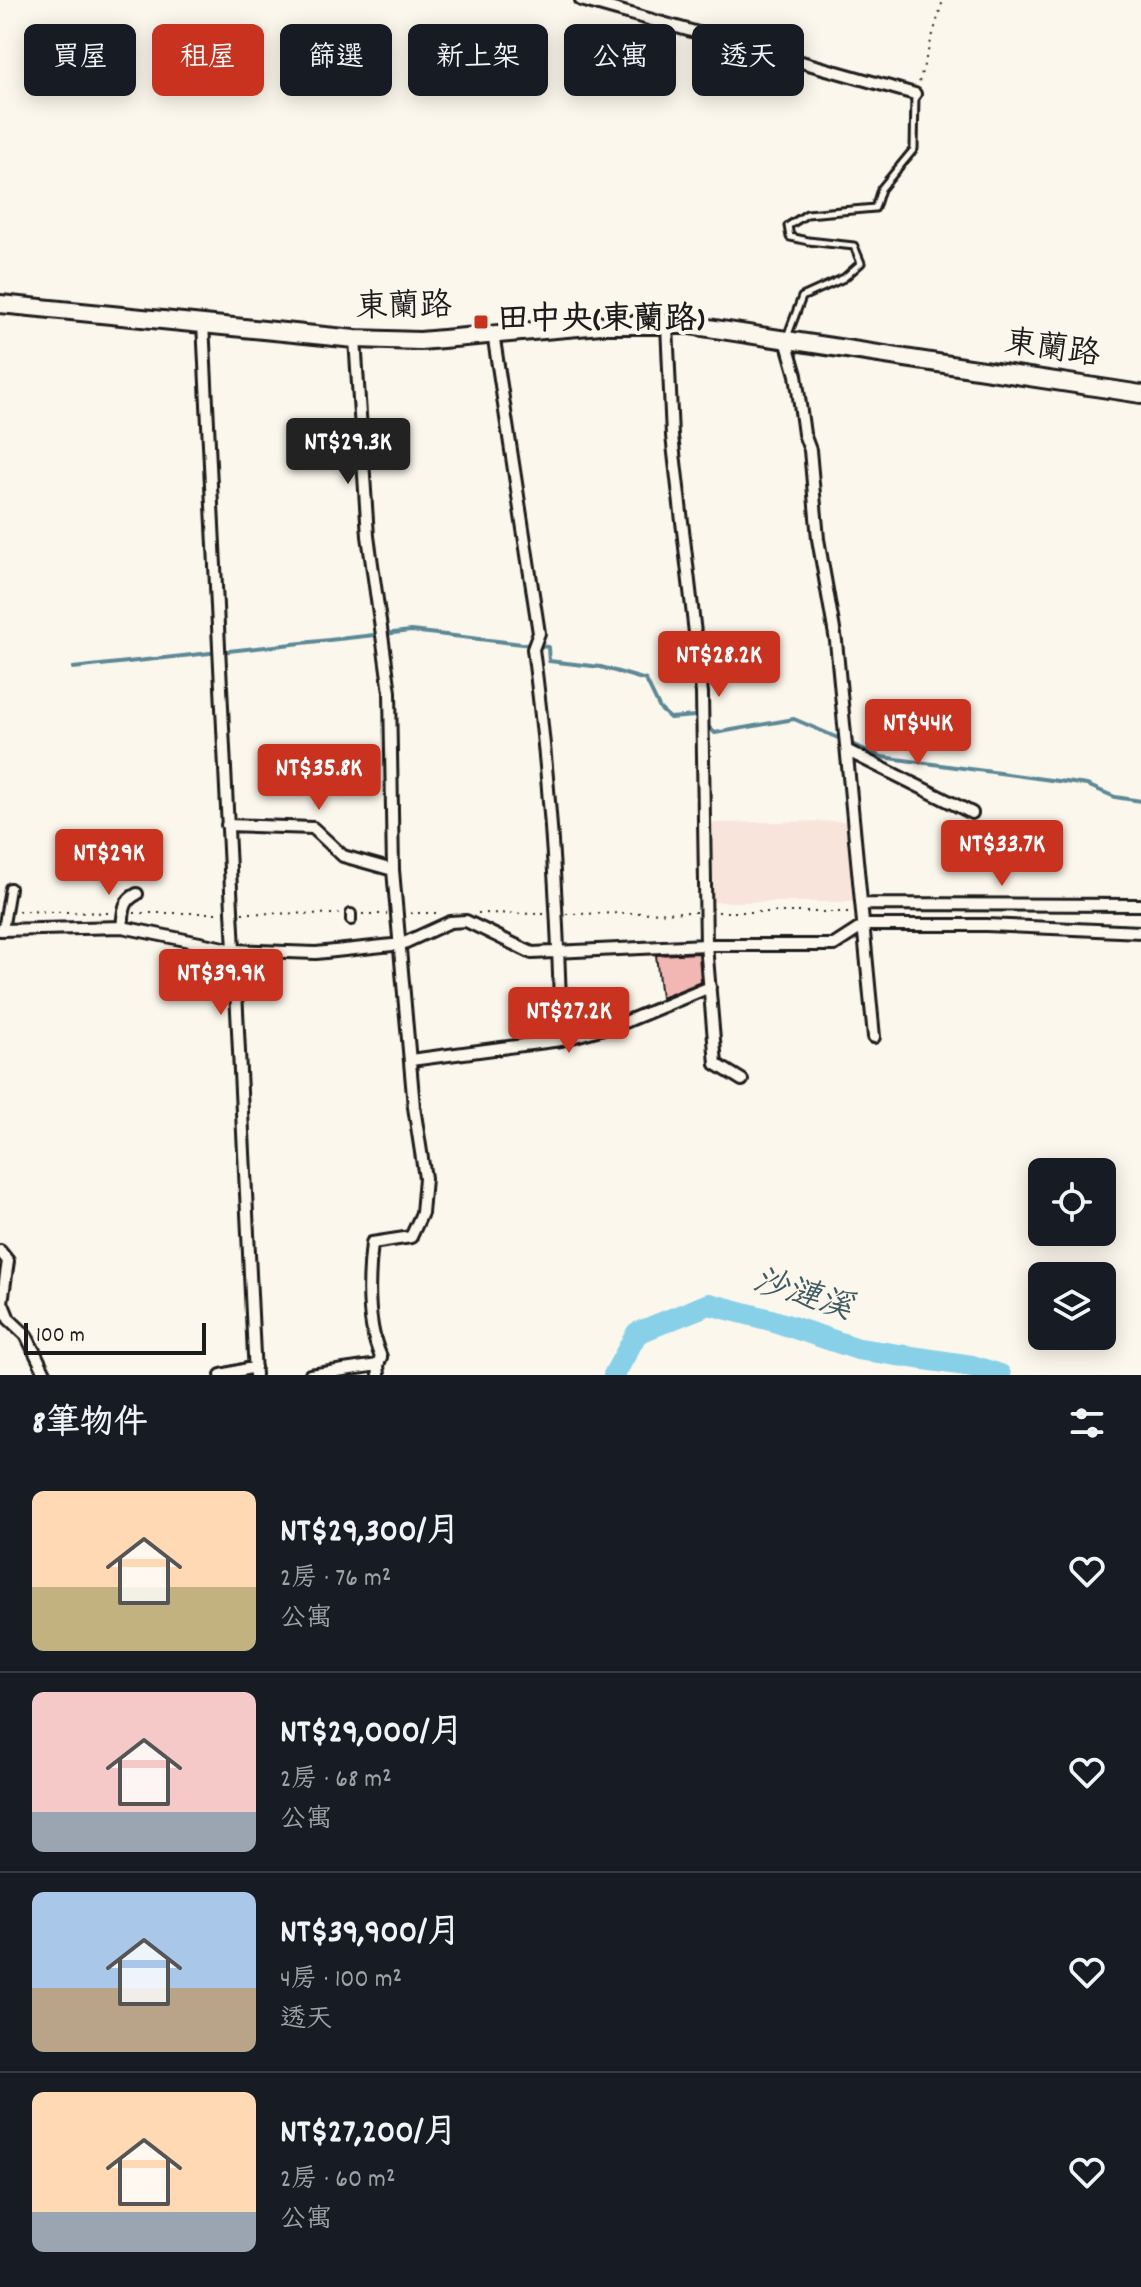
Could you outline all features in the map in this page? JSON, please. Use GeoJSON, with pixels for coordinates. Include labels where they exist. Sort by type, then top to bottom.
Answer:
{"type":"FeatureCollection","features":[{"type":"Feature","properties":{"kind":"main road","name":"東蘭路"},"geometry":{"type":"LineString","coordinates":[[0,304],[355,339],[420,341],[601,325],[689,325],[1141,394]]}},
{"type":"Feature","properties":{"kind":"street"},"geometry":{"type":"LineString","coordinates":[[581,0],[915,94]]}},
{"type":"Feature","properties":{"kind":"street"},"geometry":{"type":"LineString","coordinates":[[203,323],[255,1371],[221,1375]]}},
{"type":"Feature","properties":{"kind":"street"},"geometry":{"type":"LineString","coordinates":[[667,325],[672,436],[702,693],[706,945],[716,1064],[742,1080]]}},
{"type":"Feature","properties":{"kind":"street"},"geometry":{"type":"LineString","coordinates":[[493,333],[539,633],[533,649],[547,753],[561,1040]]}},
{"type":"Feature","properties":{"kind":"street"},"geometry":{"type":"LineString","coordinates":[[310,1375],[378,1370],[381,1357],[374,1341],[369,1269],[372,1243],[411,1237],[422,1213],[425,1178],[414,1107],[402,944],[393,870],[390,692],[368,536],[355,339]]}},
{"type":"Feature","properties":{"kind":"street"},"geometry":{"type":"LineString","coordinates":[[786,340],[796,375],[804,434],[810,450],[818,539],[836,641],[874,1037]]}},
{"type":"Feature","properties":{"kind":"street"},"geometry":{"type":"LineString","coordinates":[[848,751],[972,813]]}},
{"type":"Feature","properties":{"kind":"street"},"geometry":{"type":"LineString","coordinates":[[227,825],[313,828],[343,856],[393,870]]}},
{"type":"Feature","properties":{"kind":"street"},"geometry":{"type":"LineString","coordinates":[[10,888],[2,930],[122,927],[234,950],[316,953],[402,944],[450,922],[466,921],[532,953],[706,945],[834,945],[865,925],[986,919],[1141,932]]}},
{"type":"Feature","properties":{"kind":"street"},"geometry":{"type":"LineString","coordinates":[[122,927],[125,904],[137,894]]}},
{"type":"Feature","properties":{"kind":"street"},"geometry":{"type":"LineString","coordinates":[[864,908],[1141,905]]}},
{"type":"Feature","properties":{"kind":"street"},"geometry":{"type":"LineString","coordinates":[[411,1060],[561,1040],[625,1022],[710,987]]}},
{"type":"Feature","properties":{"kind":"street"},"geometry":{"type":"LineString","coordinates":[[0,1251],[8,1261],[2,1302],[9,1319],[26,1335],[46,1375]]}},
{"type":"Feature","properties":{"kind":"lane"},"geometry":{"type":"LineString","coordinates":[[786,340],[802,297],[844,278],[861,263],[854,246],[790,237],[788,226],[807,214],[875,208],[881,189],[914,149],[915,94]]}},
{"type":"Feature","properties":{"kind":"path"},"geometry":{"type":"LineString","coordinates":[[915,94],[943,0]]}},
{"type":"Feature","properties":{"kind":"path"},"geometry":{"type":"LineString","coordinates":[[468,913],[864,908]]}},
{"type":"Feature","properties":{"kind":"path"},"geometry":{"type":"LineString","coordinates":[[6,911],[232,912],[351,917],[389,914]]}},
{"type":"Feature","properties":{"kind":"path"},"geometry":{"type":"LineString","coordinates":[[409,913],[439,913]]}},
{"type":"Feature","properties":{"kind":"shaded area"},"geometry":{"type":"Polygon","coordinates":[[[853,821],[860,902],[708,902],[707,823],[853,821]]]}},
{"type":"Feature","properties":{"kind":"building"},"geometry":{"type":"Polygon","coordinates":[[[699,953],[701,982],[661,998],[656,955],[699,953]]]}},
{"type":"Feature","properties":{"kind":"building"},"geometry":{"type":"Polygon","coordinates":[[[242,959],[260,959],[262,980],[244,982],[242,959]]]}},
{"type":"Feature","properties":{"kind":"waterway"},"geometry":{"type":"LineString","coordinates":[[73,668],[411,631],[548,647],[549,661],[601,667],[646,680],[660,709],[670,718],[696,716],[715,733],[794,719],[882,757],[1087,785],[1115,797],[1141,801]]}},
{"type":"Feature","properties":{"kind":"waterway","name":"沙漣溪"},"geometry":{"type":"LineString","coordinates":[[614,1375],[637,1333],[709,1304],[771,1320],[858,1349],[972,1366],[1000,1375]]}},
{"type":"Feature","properties":{"kind":"waterway","name":"沙漣溪"},"geometry":{"type":"LineString","coordinates":[[972,1366],[975,1375]]}},
{"type":"Feature","properties":{"kind":"place","name":"田中央(東蘭路)"},"geometry":{"type":"Point","coordinates":[481,322]}}]}
